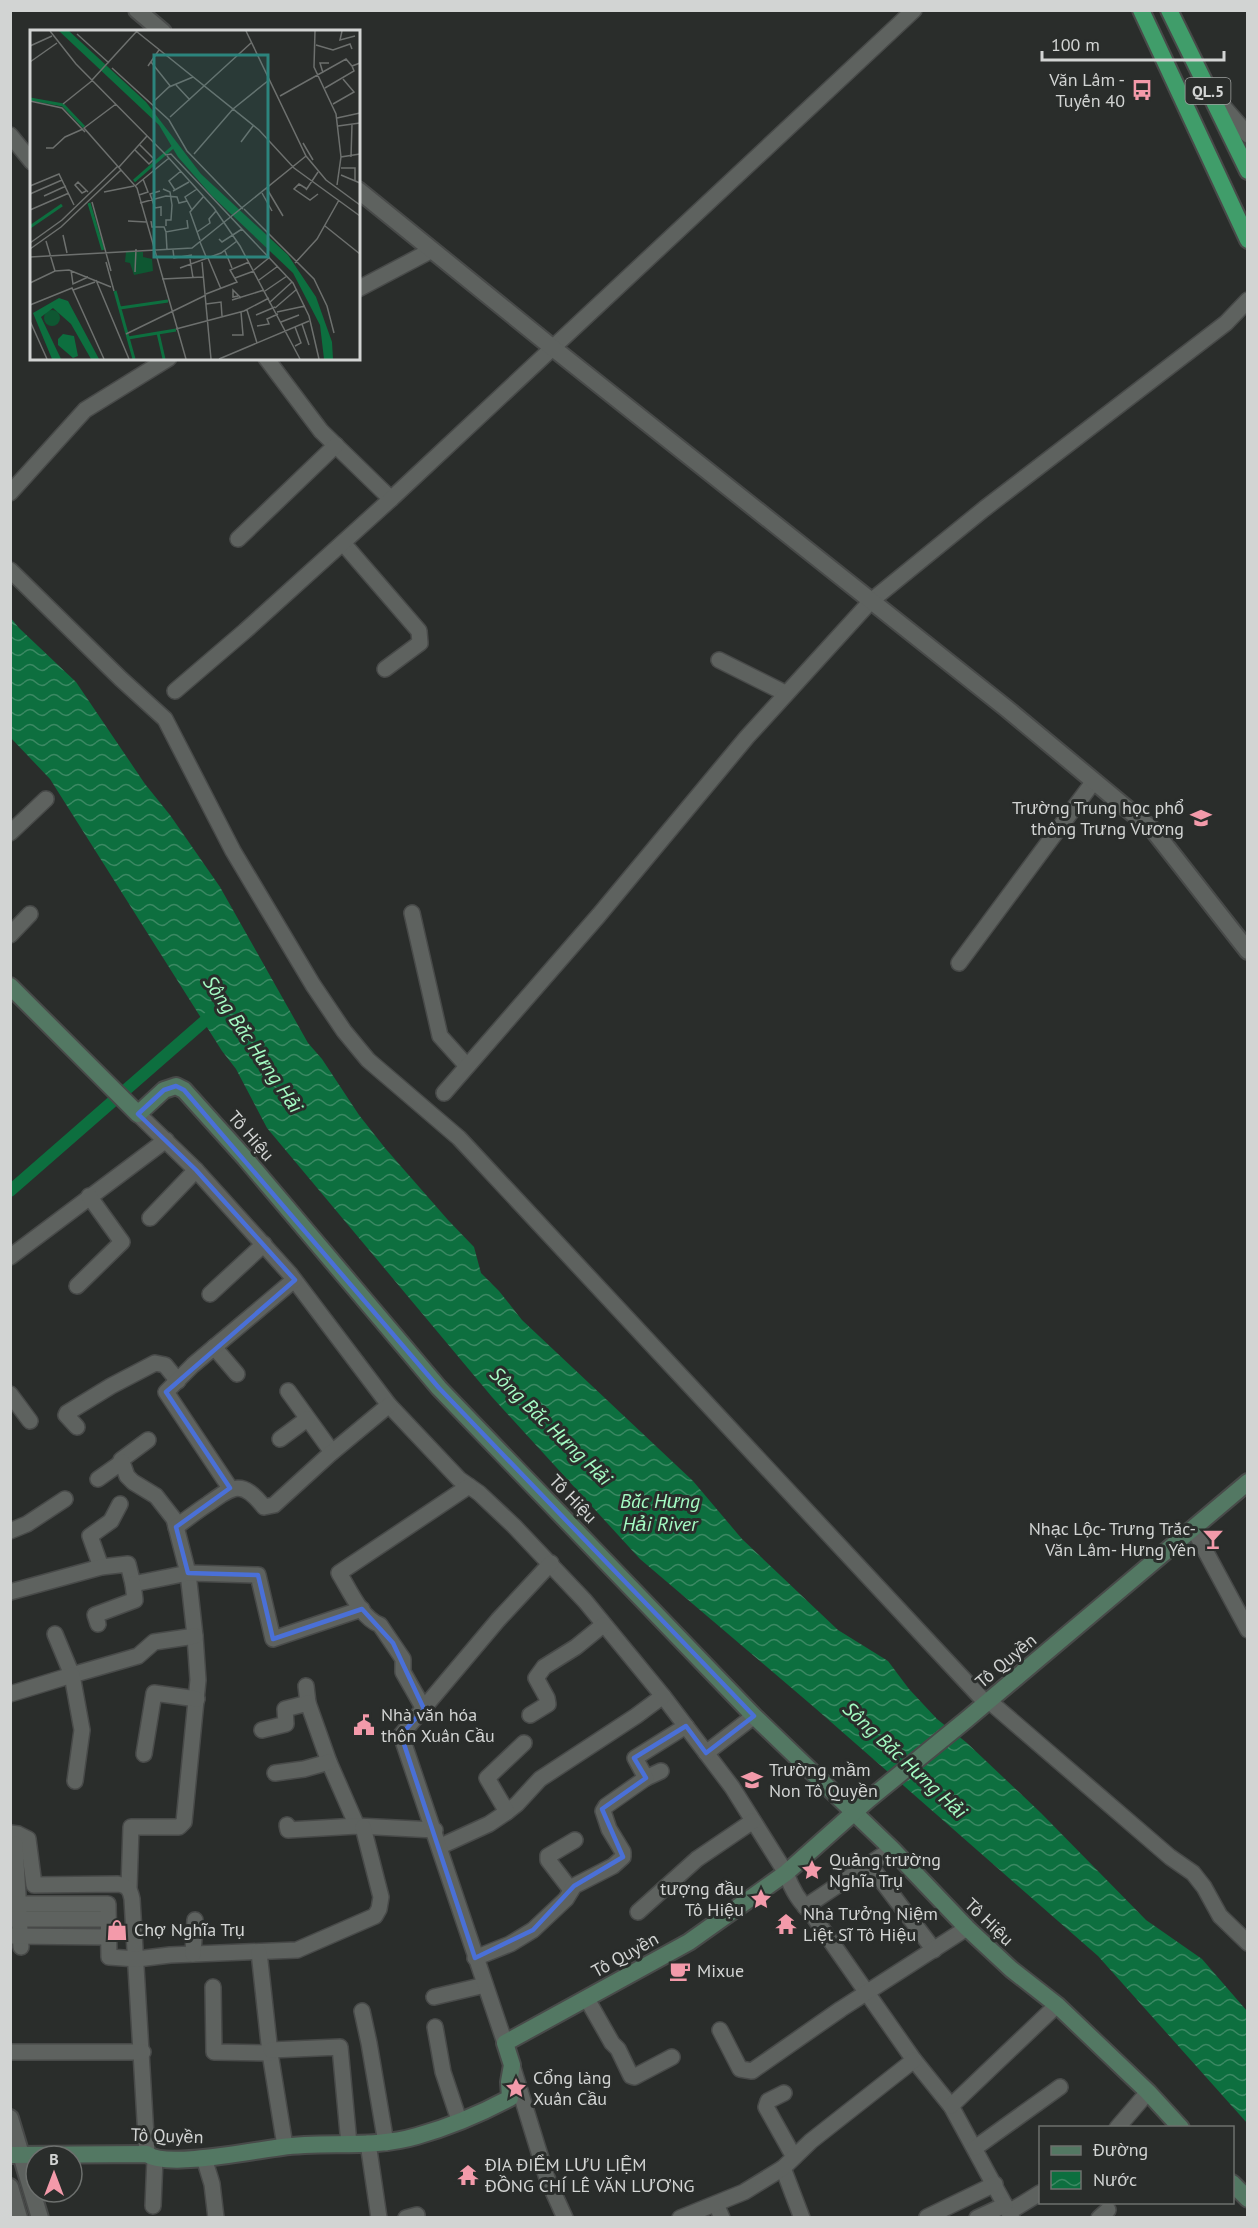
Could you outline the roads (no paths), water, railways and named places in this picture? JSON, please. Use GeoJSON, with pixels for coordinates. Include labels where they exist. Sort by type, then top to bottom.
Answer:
{"type":"FeatureCollection","features":[{"type":"Feature","properties":{"kind":"highway","name":"QL.5"},"geometry":{"type":"LineString","coordinates":[[1140,10],[1248,240]]}},
{"type":"Feature","properties":{"kind":"highway","name":"QL.5"},"geometry":{"type":"LineString","coordinates":[[1170,10],[1206,86],[1244,153],[1248,171]]}},
{"type":"Feature","properties":{"kind":"main road"},"geometry":{"type":"LineString","coordinates":[[10,986],[134,1111]]}},
{"type":"Feature","properties":{"kind":"main road","name":"Tô Hiệu"},"geometry":{"type":"LineString","coordinates":[[134,1111],[164,1090],[176,1086],[184,1090],[245,1158],[439,1388],[754,1716],[892,1849],[967,1928],[1011,1969],[1057,2005],[1148,2092],[1179,2126]]}},
{"type":"Feature","properties":{"kind":"main road","name":"Tô Quyền"},"geometry":{"type":"LineString","coordinates":[[506,2043],[689,1942],[786,1873],[868,1800],[1248,1482]]}},
{"type":"Feature","properties":{"kind":"main road"},"geometry":{"type":"LineString","coordinates":[[506,2043],[512,2064],[509,2082],[516,2097]]}},
{"type":"Feature","properties":{"kind":"main road","name":"Tô Quyền"},"geometry":{"type":"LineString","coordinates":[[16,2155],[204,2158],[285,2146],[386,2143],[418,2136],[516,2097]]}},
{"type":"Feature","properties":{"kind":"main road"},"geometry":{"type":"LineString","coordinates":[[1234,2184],[1248,2199]]}},
{"type":"Feature","properties":{"kind":"street"},"geometry":{"type":"LineString","coordinates":[[137,10],[161,30]]}},
{"type":"Feature","properties":{"kind":"street"},"geometry":{"type":"LineString","coordinates":[[175,691],[391,499],[914,10]]}},
{"type":"Feature","properties":{"kind":"street"},"geometry":{"type":"LineString","coordinates":[[1206,86],[1248,135]]}},
{"type":"Feature","properties":{"kind":"street"},"geometry":{"type":"LineString","coordinates":[[10,135],[30,160]]}},
{"type":"Feature","properties":{"kind":"street"},"geometry":{"type":"LineString","coordinates":[[360,192],[1154,831],[1248,951]]}},
{"type":"Feature","properties":{"kind":"street"},"geometry":{"type":"LineString","coordinates":[[360,288],[432,250]]}},
{"type":"Feature","properties":{"kind":"street"},"geometry":{"type":"LineString","coordinates":[[444,1093],[591,924],[785,693],[871,601],[984,509],[1226,323],[1248,300]]}},
{"type":"Feature","properties":{"kind":"street"},"geometry":{"type":"LineString","coordinates":[[10,493],[85,410],[166,360]]}},
{"type":"Feature","properties":{"kind":"street"},"geometry":{"type":"LineString","coordinates":[[268,360],[310,417],[391,499]]}},
{"type":"Feature","properties":{"kind":"street"},"geometry":{"type":"LineString","coordinates":[[238,539],[336,445]]}},
{"type":"Feature","properties":{"kind":"street"},"geometry":{"type":"LineString","coordinates":[[343,543],[419,632],[420,643],[385,669]]}},
{"type":"Feature","properties":{"kind":"street"},"geometry":{"type":"LineString","coordinates":[[10,570],[165,719],[233,851],[322,1000],[368,1060],[459,1138],[987,1702],[1170,1857],[1193,1873],[1204,1887],[1220,1916],[1248,1943]]}},
{"type":"Feature","properties":{"kind":"street"},"geometry":{"type":"LineString","coordinates":[[719,660],[785,693]]}},
{"type":"Feature","properties":{"kind":"street"},"geometry":{"type":"LineString","coordinates":[[959,963],[1094,781]]}},
{"type":"Feature","properties":{"kind":"street"},"geometry":{"type":"LineString","coordinates":[[10,833],[46,799]]}},
{"type":"Feature","properties":{"kind":"street"},"geometry":{"type":"LineString","coordinates":[[412,913],[440,1036],[467,1066]]}},
{"type":"Feature","properties":{"kind":"street"},"geometry":{"type":"LineString","coordinates":[[10,935],[30,914]]}},
{"type":"Feature","properties":{"kind":"street"},"geometry":{"type":"LineString","coordinates":[[134,1111],[196,1170],[264,1244],[389,1405],[459,1479],[514,1526],[551,1563],[585,1600],[663,1696],[732,1787],[805,1907],[914,2060],[951,2106],[1009,2212]]}},
{"type":"Feature","properties":{"kind":"street"},"geometry":{"type":"LineString","coordinates":[[10,1257],[166,1140]]}},
{"type":"Feature","properties":{"kind":"street"},"geometry":{"type":"LineString","coordinates":[[150,1218],[196,1170]]}},
{"type":"Feature","properties":{"kind":"street"},"geometry":{"type":"LineString","coordinates":[[77,1286],[123,1242],[89,1196]]}},
{"type":"Feature","properties":{"kind":"street"},"geometry":{"type":"LineString","coordinates":[[210,1294],[264,1244]]}},
{"type":"Feature","properties":{"kind":"street"},"geometry":{"type":"LineString","coordinates":[[230,1488],[166,1392],[193,1365],[294,1280]]}},
{"type":"Feature","properties":{"kind":"street"},"geometry":{"type":"LineString","coordinates":[[214,1347],[237,1374]]}},
{"type":"Feature","properties":{"kind":"street"},"geometry":{"type":"LineString","coordinates":[[77,1427],[66,1415],[67,1413],[155,1363],[165,1365],[178,1381]]}},
{"type":"Feature","properties":{"kind":"street"},"geometry":{"type":"LineString","coordinates":[[288,1391],[332,1452]]}},
{"type":"Feature","properties":{"kind":"street"},"geometry":{"type":"LineString","coordinates":[[10,1394],[30,1421]]}},
{"type":"Feature","properties":{"kind":"street"},"geometry":{"type":"LineString","coordinates":[[176,1527],[230,1488],[244,1489],[256,1497],[264,1507],[269,1507],[389,1405]]}},
{"type":"Feature","properties":{"kind":"street"},"geometry":{"type":"LineString","coordinates":[[280,1439],[307,1419]]}},
{"type":"Feature","properties":{"kind":"street"},"geometry":{"type":"LineString","coordinates":[[98,1479],[148,1440]]}},
{"type":"Feature","properties":{"kind":"street"},"geometry":{"type":"LineString","coordinates":[[122,1462],[127,1476],[156,1496],[168,1510],[176,1527],[188,1573],[198,1660],[184,1822],[179,1827],[131,1827],[129,1888],[132,1899],[153,2206]]}},
{"type":"Feature","properties":{"kind":"street"},"geometry":{"type":"LineString","coordinates":[[424,1709],[403,1672],[403,1659],[380,1625],[375,1623],[362,1609],[339,1573],[469,1486]]}},
{"type":"Feature","properties":{"kind":"street"},"geometry":{"type":"LineString","coordinates":[[10,1531],[27,1524],[65,1498]]}},
{"type":"Feature","properties":{"kind":"street"},"geometry":{"type":"LineString","coordinates":[[101,1567],[90,1536],[111,1521],[120,1504]]}},
{"type":"Feature","properties":{"kind":"street"},"geometry":{"type":"LineString","coordinates":[[1193,1528],[1248,1630]]}},
{"type":"Feature","properties":{"kind":"street"},"geometry":{"type":"LineString","coordinates":[[506,2043],[475,1958],[441,1846],[402,1735],[498,1620],[551,1563]]}},
{"type":"Feature","properties":{"kind":"street"},"geometry":{"type":"LineString","coordinates":[[10,1592],[101,1567],[128,1564],[135,1600],[95,1616],[98,1624]]}},
{"type":"Feature","properties":{"kind":"street"},"geometry":{"type":"LineString","coordinates":[[133,1584],[188,1573],[258,1575],[273,1639],[362,1609]]}},
{"type":"Feature","properties":{"kind":"street"},"geometry":{"type":"LineString","coordinates":[[530,1715],[548,1704],[536,1678],[544,1668],[576,1647],[603,1625]]}},
{"type":"Feature","properties":{"kind":"street"},"geometry":{"type":"LineString","coordinates":[[55,1634],[72,1675],[82,1730],[75,1781]]}},
{"type":"Feature","properties":{"kind":"street"},"geometry":{"type":"LineString","coordinates":[[10,1694],[138,1656],[154,1642],[195,1636]]}},
{"type":"Feature","properties":{"kind":"street"},"geometry":{"type":"LineString","coordinates":[[65,1911],[87,1903],[108,1904],[109,1957],[136,1959],[193,1954],[297,1950],[375,1916],[381,1897],[360,1827],[328,1762],[306,1686]]}},
{"type":"Feature","properties":{"kind":"street"},"geometry":{"type":"LineString","coordinates":[[144,1754],[154,1693],[196,1699]]}},
{"type":"Feature","properties":{"kind":"street"},"geometry":{"type":"LineString","coordinates":[[441,1846],[489,1824],[507,1812],[540,1779],[663,1696]]}},
{"type":"Feature","properties":{"kind":"street"},"geometry":{"type":"LineString","coordinates":[[262,1730],[286,1724],[285,1709],[309,1702]]}},
{"type":"Feature","properties":{"kind":"street"},"geometry":{"type":"LineString","coordinates":[[706,1753],[754,1716]]}},
{"type":"Feature","properties":{"kind":"street"},"geometry":{"type":"LineString","coordinates":[[646,1778],[635,1758],[686,1726]]}},
{"type":"Feature","properties":{"kind":"street"},"geometry":{"type":"LineString","coordinates":[[507,1812],[487,1778],[524,1743]]}},
{"type":"Feature","properties":{"kind":"street"},"geometry":{"type":"LineString","coordinates":[[275,1773],[304,1769],[328,1762]]}},
{"type":"Feature","properties":{"kind":"street"},"geometry":{"type":"LineString","coordinates":[[475,1958],[510,1944],[533,1930],[566,1899],[579,1883],[613,1866],[623,1857],[623,1852],[609,1829],[603,1811],[606,1806],[646,1778],[661,1771]]}},
{"type":"Feature","properties":{"kind":"street"},"geometry":{"type":"LineString","coordinates":[[638,1912],[697,1859],[753,1821]]}},
{"type":"Feature","properties":{"kind":"street"},"geometry":{"type":"LineString","coordinates":[[287,1825],[288,1830],[360,1827],[435,1830]]}},
{"type":"Feature","properties":{"kind":"street"},"geometry":{"type":"LineString","coordinates":[[23,1902],[34,1886],[28,1839],[18,1834],[13,1839],[28,1939],[65,1936],[109,1937]]}},
{"type":"Feature","properties":{"kind":"street"},"geometry":{"type":"LineString","coordinates":[[571,1890],[548,1860],[548,1856],[575,1840]]}},
{"type":"Feature","properties":{"kind":"street"},"geometry":{"type":"LineString","coordinates":[[805,1907],[892,1849]]}},
{"type":"Feature","properties":{"kind":"street"},"geometry":{"type":"LineString","coordinates":[[868,1864],[934,1950]]}},
{"type":"Feature","properties":{"kind":"street"},"geometry":{"type":"LineString","coordinates":[[34,1886],[118,1884],[129,1888]]}},
{"type":"Feature","properties":{"kind":"street"},"geometry":{"type":"LineString","coordinates":[[23,1902],[65,1911],[87,1919],[108,1919]]}},
{"type":"Feature","properties":{"kind":"street"},"geometry":{"type":"LineString","coordinates":[[87,1903],[87,1936]]}},
{"type":"Feature","properties":{"kind":"street"},"geometry":{"type":"LineString","coordinates":[[65,1911],[65,1936]]}},
{"type":"Feature","properties":{"kind":"street"},"geometry":{"type":"LineString","coordinates":[[193,1954],[195,1920]]}},
{"type":"Feature","properties":{"kind":"street"},"geometry":{"type":"LineString","coordinates":[[720,2030],[740,2069],[752,2071],[866,1993],[967,1928]]}},
{"type":"Feature","properties":{"kind":"street"},"geometry":{"type":"LineString","coordinates":[[259,1952],[285,2146]]}},
{"type":"Feature","properties":{"kind":"street"},"geometry":{"type":"LineString","coordinates":[[434,1996],[485,1985]]}},
{"type":"Feature","properties":{"kind":"street"},"geometry":{"type":"LineString","coordinates":[[213,1987],[214,2056],[340,2047],[349,2144]]}},
{"type":"Feature","properties":{"kind":"street"},"geometry":{"type":"LineString","coordinates":[[587,1999],[612,2043],[618,2049],[631,2076],[634,2077],[672,2057]]}},
{"type":"Feature","properties":{"kind":"street"},"geometry":{"type":"LineString","coordinates":[[951,2106],[1057,2005]]}},
{"type":"Feature","properties":{"kind":"street"},"geometry":{"type":"LineString","coordinates":[[362,2011],[387,2102],[386,2143]]}},
{"type":"Feature","properties":{"kind":"street"},"geometry":{"type":"LineString","coordinates":[[435,2027],[443,2072],[459,2120]]}},
{"type":"Feature","properties":{"kind":"street"},"geometry":{"type":"LineString","coordinates":[[10,2052],[142,2052]]}},
{"type":"Feature","properties":{"kind":"street"},"geometry":{"type":"LineString","coordinates":[[680,2217],[719,2211],[789,2163],[811,2141],[914,2060]]}},
{"type":"Feature","properties":{"kind":"street"},"geometry":{"type":"LineString","coordinates":[[975,2148],[1060,2087]]}},
{"type":"Feature","properties":{"kind":"street"},"geometry":{"type":"LineString","coordinates":[[1118,2126],[1148,2092]]}},
{"type":"Feature","properties":{"kind":"street"},"geometry":{"type":"LineString","coordinates":[[784,2093],[768,2101],[765,2108],[789,2163],[802,2217]]}},
{"type":"Feature","properties":{"kind":"street"},"geometry":{"type":"LineString","coordinates":[[516,2097],[547,2178],[565,2217]]}},
{"type":"Feature","properties":{"kind":"street"},"geometry":{"type":"LineString","coordinates":[[10,2118],[16,2155],[40,2217]]}},
{"type":"Feature","properties":{"kind":"street"},"geometry":{"type":"LineString","coordinates":[[368,2143],[379,2217]]}},
{"type":"Feature","properties":{"kind":"street"},"geometry":{"type":"LineString","coordinates":[[204,2158],[212,2184],[216,2217]]}},
{"type":"Feature","properties":{"kind":"street"},"geometry":{"type":"LineString","coordinates":[[927,2217],[995,2184]]}},
{"type":"Feature","properties":{"kind":"street"},"geometry":{"type":"LineString","coordinates":[[10,2187],[19,2217]]}},
{"type":"Feature","properties":{"kind":"street"},"geometry":{"type":"LineString","coordinates":[[977,2217],[1009,2212],[1039,2194]]}},
{"type":"Feature","properties":{"kind":"water","name":"Bắc Hưng Hải River"},"geometry":{"type":"Polygon","coordinates":[[[10,617],[76,682],[145,784],[170,815],[220,887],[308,1043],[322,1059],[359,1115],[385,1148],[474,1247],[481,1273],[522,1320],[693,1481],[742,1539],[838,1630],[888,1661],[909,1689],[937,1719],[967,1743],[1041,1813],[1146,1920],[1202,1959],[1247,2011],[1247,2123],[1098,1956],[815,1708],[640,1559],[492,1397],[267,1128],[236,1069],[222,1051],[50,779],[11,738],[10,617]]]}},
{"type":"Feature","properties":{"kind":"waterway","name":"Sông Bắc Hưng Hải"},"geometry":{"type":"LineString","coordinates":[[10,1191],[215,1012]]}},
{"type":"Feature","properties":{"kind":"place","name":"Văn Lâm - Tuyến 40"},"geometry":{"type":"Point","coordinates":[1142,90]}},
{"type":"Feature","properties":{"kind":"place","name":"Trường Trung học phổ thông Trưng Vương"},"geometry":{"type":"Point","coordinates":[1201,818]}},
{"type":"Feature","properties":{"kind":"place","name":"Nhạc Lộc- Trưng Trắc- Văn Lâm- Hưng Yên"},"geometry":{"type":"Point","coordinates":[1213,1539]}},
{"type":"Feature","properties":{"kind":"place","name":"Nhà văn hóa thôn Xuân Cầu"},"geometry":{"type":"Point","coordinates":[364,1725]}},
{"type":"Feature","properties":{"kind":"place","name":"Trường mầm Non Tô Quyền"},"geometry":{"type":"Point","coordinates":[752,1780]}},
{"type":"Feature","properties":{"kind":"place","name":"Quảng trường Nghĩa Trụ"},"geometry":{"type":"Point","coordinates":[812,1870]}},
{"type":"Feature","properties":{"kind":"place","name":"tượng đầu Tô Hiệu"},"geometry":{"type":"Point","coordinates":[761,1899]}},
{"type":"Feature","properties":{"kind":"place","name":"Nhà Tưởng Niệm Liệt Sĩ Tô Hiệu"},"geometry":{"type":"Point","coordinates":[786,1924]}},
{"type":"Feature","properties":{"kind":"place","name":"Chợ Nghĩa Trụ"},"geometry":{"type":"Point","coordinates":[117,1930]}},
{"type":"Feature","properties":{"kind":"place","name":"Mixue"},"geometry":{"type":"Point","coordinates":[680,1971]}},
{"type":"Feature","properties":{"kind":"place","name":"Cổng làng Xuân Cầu"},"geometry":{"type":"Point","coordinates":[516,2088]}},
{"type":"Feature","properties":{"kind":"place","name":"ĐỊA ĐIỂM LƯU LIỆM ĐỒNG CHÍ LÊ VĂN LƯƠNG"},"geometry":{"type":"Point","coordinates":[468,2175]}}]}
